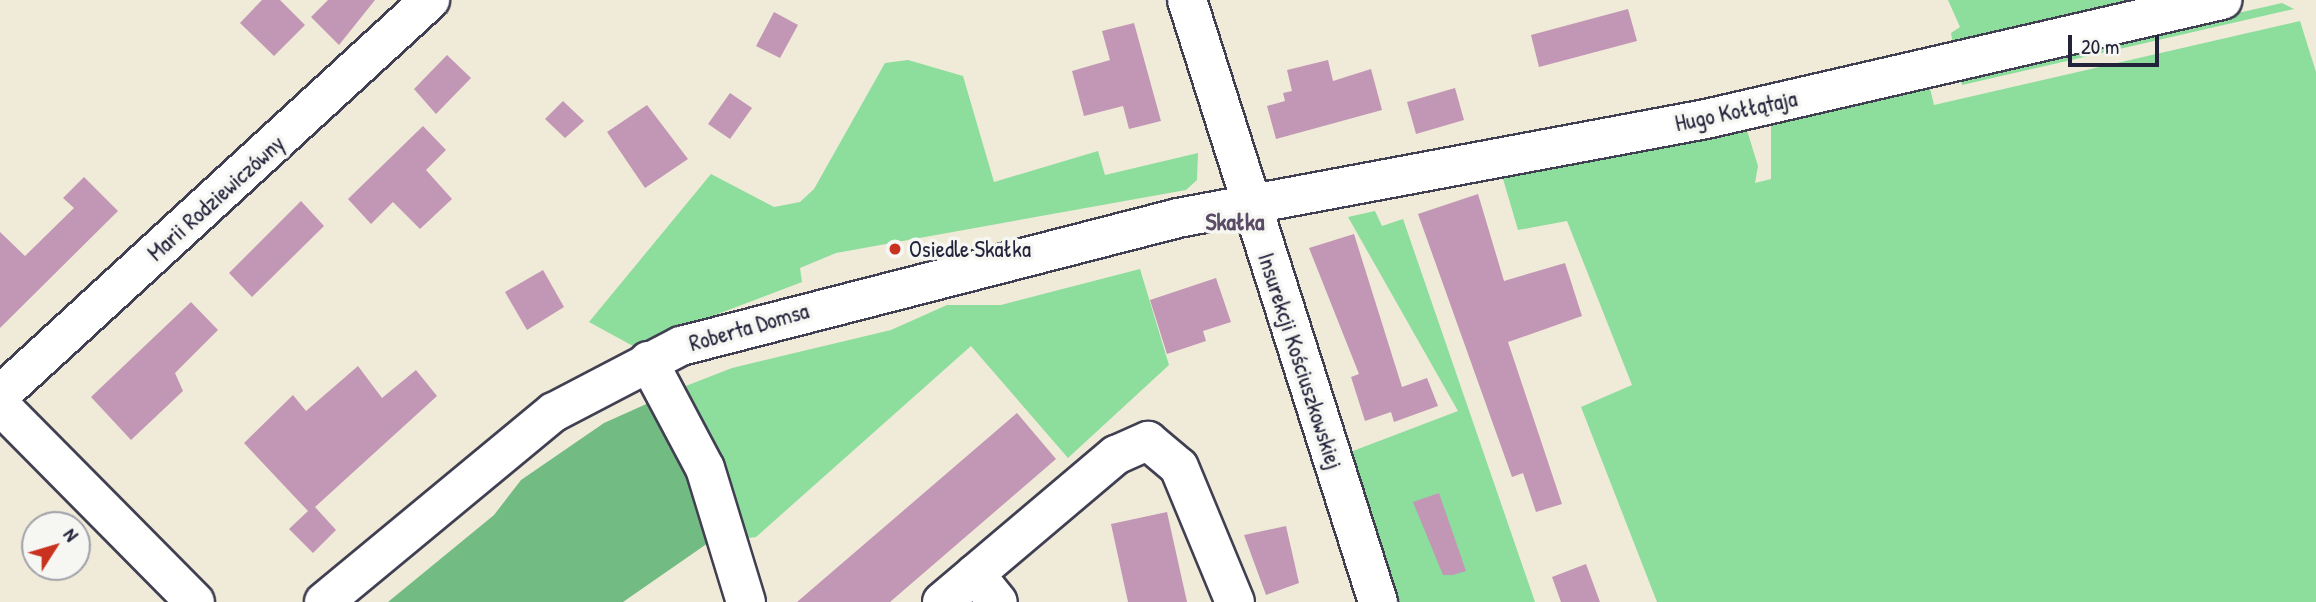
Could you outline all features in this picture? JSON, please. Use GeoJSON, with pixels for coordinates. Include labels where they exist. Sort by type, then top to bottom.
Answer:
{"type":"FeatureCollection","features":[{"type":"Feature","properties":{"kind":"street","name":"Marii Rodziewiczówny"},"geometry":{"type":"LineString","coordinates":[[0,395],[430,0]]}},
{"type":"Feature","properties":{"kind":"street","name":"Insurekcji Kościuszkowskiej"},"geometry":{"type":"LineString","coordinates":[[1187,0],[1247,203],[1378,602]]}},
{"type":"Feature","properties":{"kind":"street","name":"Hugo Kołłątaja"},"geometry":{"type":"LineString","coordinates":[[1247,203],[1706,119],[2222,0]]}},
{"type":"Feature","properties":{"kind":"street","name":"Roberta Domsa"},"geometry":{"type":"LineString","coordinates":[[324,602],[554,412],[648,361],[750,325],[1247,203]]}},
{"type":"Feature","properties":{"kind":"street"},"geometry":{"type":"LineString","coordinates":[[648,361],[705,468],[746,602]]}},
{"type":"Feature","properties":{"kind":"street"},"geometry":{"type":"LineString","coordinates":[[0,405],[195,602]]}},
{"type":"Feature","properties":{"kind":"street"},"geometry":{"type":"LineString","coordinates":[[942,602],[986,588],[1116,455],[1148,441],[1179,467],[1235,602]]}},
{"type":"Feature","properties":{"kind":"green space"},"geometry":{"type":"Polygon","coordinates":[[[1948,0],[2144,0],[1953,44],[1951,33],[1960,27],[1948,0]]]}},
{"type":"Feature","properties":{"kind":"green space"},"geometry":{"type":"Polygon","coordinates":[[[2282,3],[2294,9],[1962,85],[1960,76],[2282,3]]]}},
{"type":"Feature","properties":{"kind":"green space"},"geometry":{"type":"Polygon","coordinates":[[[2300,21],[2316,72],[2316,602],[1657,602],[1581,407],[1632,385],[1567,221],[1518,230],[1501,172],[1616,156],[1746,127],[1758,166],[1755,183],[1771,179],[1771,121],[1929,84],[1934,105],[2300,21]]]}},
{"type":"Feature","properties":{"kind":"green space"},"geometry":{"type":"Polygon","coordinates":[[[908,60],[963,76],[994,182],[1098,151],[1105,175],[1198,153],[1197,180],[1186,190],[836,253],[800,268],[802,282],[633,346],[589,322],[711,174],[774,207],[800,202],[814,189],[885,63],[908,60]]]}},
{"type":"Feature","properties":{"kind":"green space"},"geometry":{"type":"Polygon","coordinates":[[[1375,211],[1382,226],[1403,219],[1535,602],[1392,602],[1345,454],[1458,411],[1348,217],[1375,211]]]}},
{"type":"Feature","properties":{"kind":"green space"},"geometry":{"type":"Polygon","coordinates":[[[1140,269],[1169,365],[1068,458],[971,346],[756,537],[734,540],[678,389],[732,368],[891,330],[947,305],[1001,305],[1140,269]]]}},
{"type":"Feature","properties":{"kind":"green space"},"geometry":{"type":"Polygon","coordinates":[[[653,401],[684,456],[708,543],[623,602],[388,602],[494,515],[521,480],[604,423],[653,401]]]}},
{"type":"Feature","properties":{"kind":"building"},"geometry":{"type":"Polygon","coordinates":[[[262,0],[280,0],[305,25],[274,56],[240,23],[262,0]]]}},
{"type":"Feature","properties":{"kind":"building"},"geometry":{"type":"Polygon","coordinates":[[[328,0],[375,0],[339,45],[311,17],[328,0]]]}},
{"type":"Feature","properties":{"kind":"building"},"geometry":{"type":"Polygon","coordinates":[[[1628,9],[1637,41],[1539,67],[1531,35],[1628,9]]]}},
{"type":"Feature","properties":{"kind":"building"},"geometry":{"type":"Polygon","coordinates":[[[774,12],[798,25],[780,58],[756,46],[774,12]]]}},
{"type":"Feature","properties":{"kind":"building"},"geometry":{"type":"Polygon","coordinates":[[[1134,23],[1161,121],[1129,129],[1123,106],[1084,116],[1072,71],[1110,60],[1102,31],[1134,23]]]}},
{"type":"Feature","properties":{"kind":"building"},"geometry":{"type":"Polygon","coordinates":[[[447,55],[471,78],[436,114],[414,89],[447,55]]]}},
{"type":"Feature","properties":{"kind":"building"},"geometry":{"type":"Polygon","coordinates":[[[1328,60],[1333,81],[1371,69],[1382,110],[1276,139],[1267,106],[1285,101],[1283,93],[1292,91],[1287,70],[1328,60]]]}},
{"type":"Feature","properties":{"kind":"building"},"geometry":{"type":"Polygon","coordinates":[[[1455,88],[1464,120],[1416,134],[1407,102],[1455,88]]]}},
{"type":"Feature","properties":{"kind":"building"},"geometry":{"type":"Polygon","coordinates":[[[730,93],[752,108],[730,139],[708,124],[730,93]]]}},
{"type":"Feature","properties":{"kind":"building"},"geometry":{"type":"Polygon","coordinates":[[[563,101],[584,121],[565,138],[545,119],[563,101]]]}},
{"type":"Feature","properties":{"kind":"building"},"geometry":{"type":"Polygon","coordinates":[[[647,105],[688,159],[645,188],[607,132],[647,105]]]}},
{"type":"Feature","properties":{"kind":"building"},"geometry":{"type":"Polygon","coordinates":[[[423,126],[446,150],[426,170],[452,199],[420,229],[393,202],[371,224],[348,199],[423,126]]]}},
{"type":"Feature","properties":{"kind":"building"},"geometry":{"type":"Polygon","coordinates":[[[84,177],[118,211],[0,328],[0,232],[25,256],[74,208],[63,198],[84,177]]]}},
{"type":"Feature","properties":{"kind":"building"},"geometry":{"type":"Polygon","coordinates":[[[1478,194],[1504,281],[1565,263],[1582,316],[1508,342],[1562,504],[1536,512],[1523,473],[1512,477],[1418,214],[1478,194]]]}},
{"type":"Feature","properties":{"kind":"building"},"geometry":{"type":"Polygon","coordinates":[[[301,201],[324,226],[252,297],[229,273],[301,201]]]}},
{"type":"Feature","properties":{"kind":"building"},"geometry":{"type":"Polygon","coordinates":[[[1354,234],[1402,387],[1427,378],[1438,406],[1394,422],[1391,412],[1365,421],[1351,377],[1359,374],[1309,248],[1354,234]]]}},
{"type":"Feature","properties":{"kind":"building"},"geometry":{"type":"Polygon","coordinates":[[[543,270],[564,307],[527,330],[505,292],[543,270]]]}},
{"type":"Feature","properties":{"kind":"building"},"geometry":{"type":"Polygon","coordinates":[[[1216,278],[1231,322],[1203,331],[1206,341],[1167,354],[1150,300],[1216,278]]]}},
{"type":"Feature","properties":{"kind":"building"},"geometry":{"type":"Polygon","coordinates":[[[191,302],[218,330],[175,373],[183,391],[131,440],[91,397],[191,302]]]}},
{"type":"Feature","properties":{"kind":"building"},"geometry":{"type":"Polygon","coordinates":[[[358,366],[382,398],[416,370],[437,396],[315,507],[336,530],[313,553],[289,529],[308,511],[244,443],[293,395],[306,411],[358,366]]]}},
{"type":"Feature","properties":{"kind":"building"},"geometry":{"type":"Polygon","coordinates":[[[1017,413],[1056,459],[890,602],[797,602],[1017,413]]]}},
{"type":"Feature","properties":{"kind":"building"},"geometry":{"type":"Polygon","coordinates":[[[1439,493],[1466,571],[1453,575],[1443,575],[1413,502],[1439,493]]]}},
{"type":"Feature","properties":{"kind":"building"},"geometry":{"type":"Polygon","coordinates":[[[1167,512],[1187,602],[1128,602],[1111,524],[1167,512]]]}},
{"type":"Feature","properties":{"kind":"building"},"geometry":{"type":"Polygon","coordinates":[[[1286,526],[1299,583],[1266,595],[1244,535],[1286,526]]]}},
{"type":"Feature","properties":{"kind":"building"},"geometry":{"type":"Polygon","coordinates":[[[1586,564],[1600,602],[1561,602],[1552,577],[1586,564]]]}},
{"type":"Feature","properties":{"kind":"place","name":"Osiedle Skałka"},"geometry":{"type":"Point","coordinates":[895,249]}},
{"type":"Feature","properties":{"kind":"district","name":"Skałka"},"geometry":{"type":"Point","coordinates":[1235,222]}}]}
